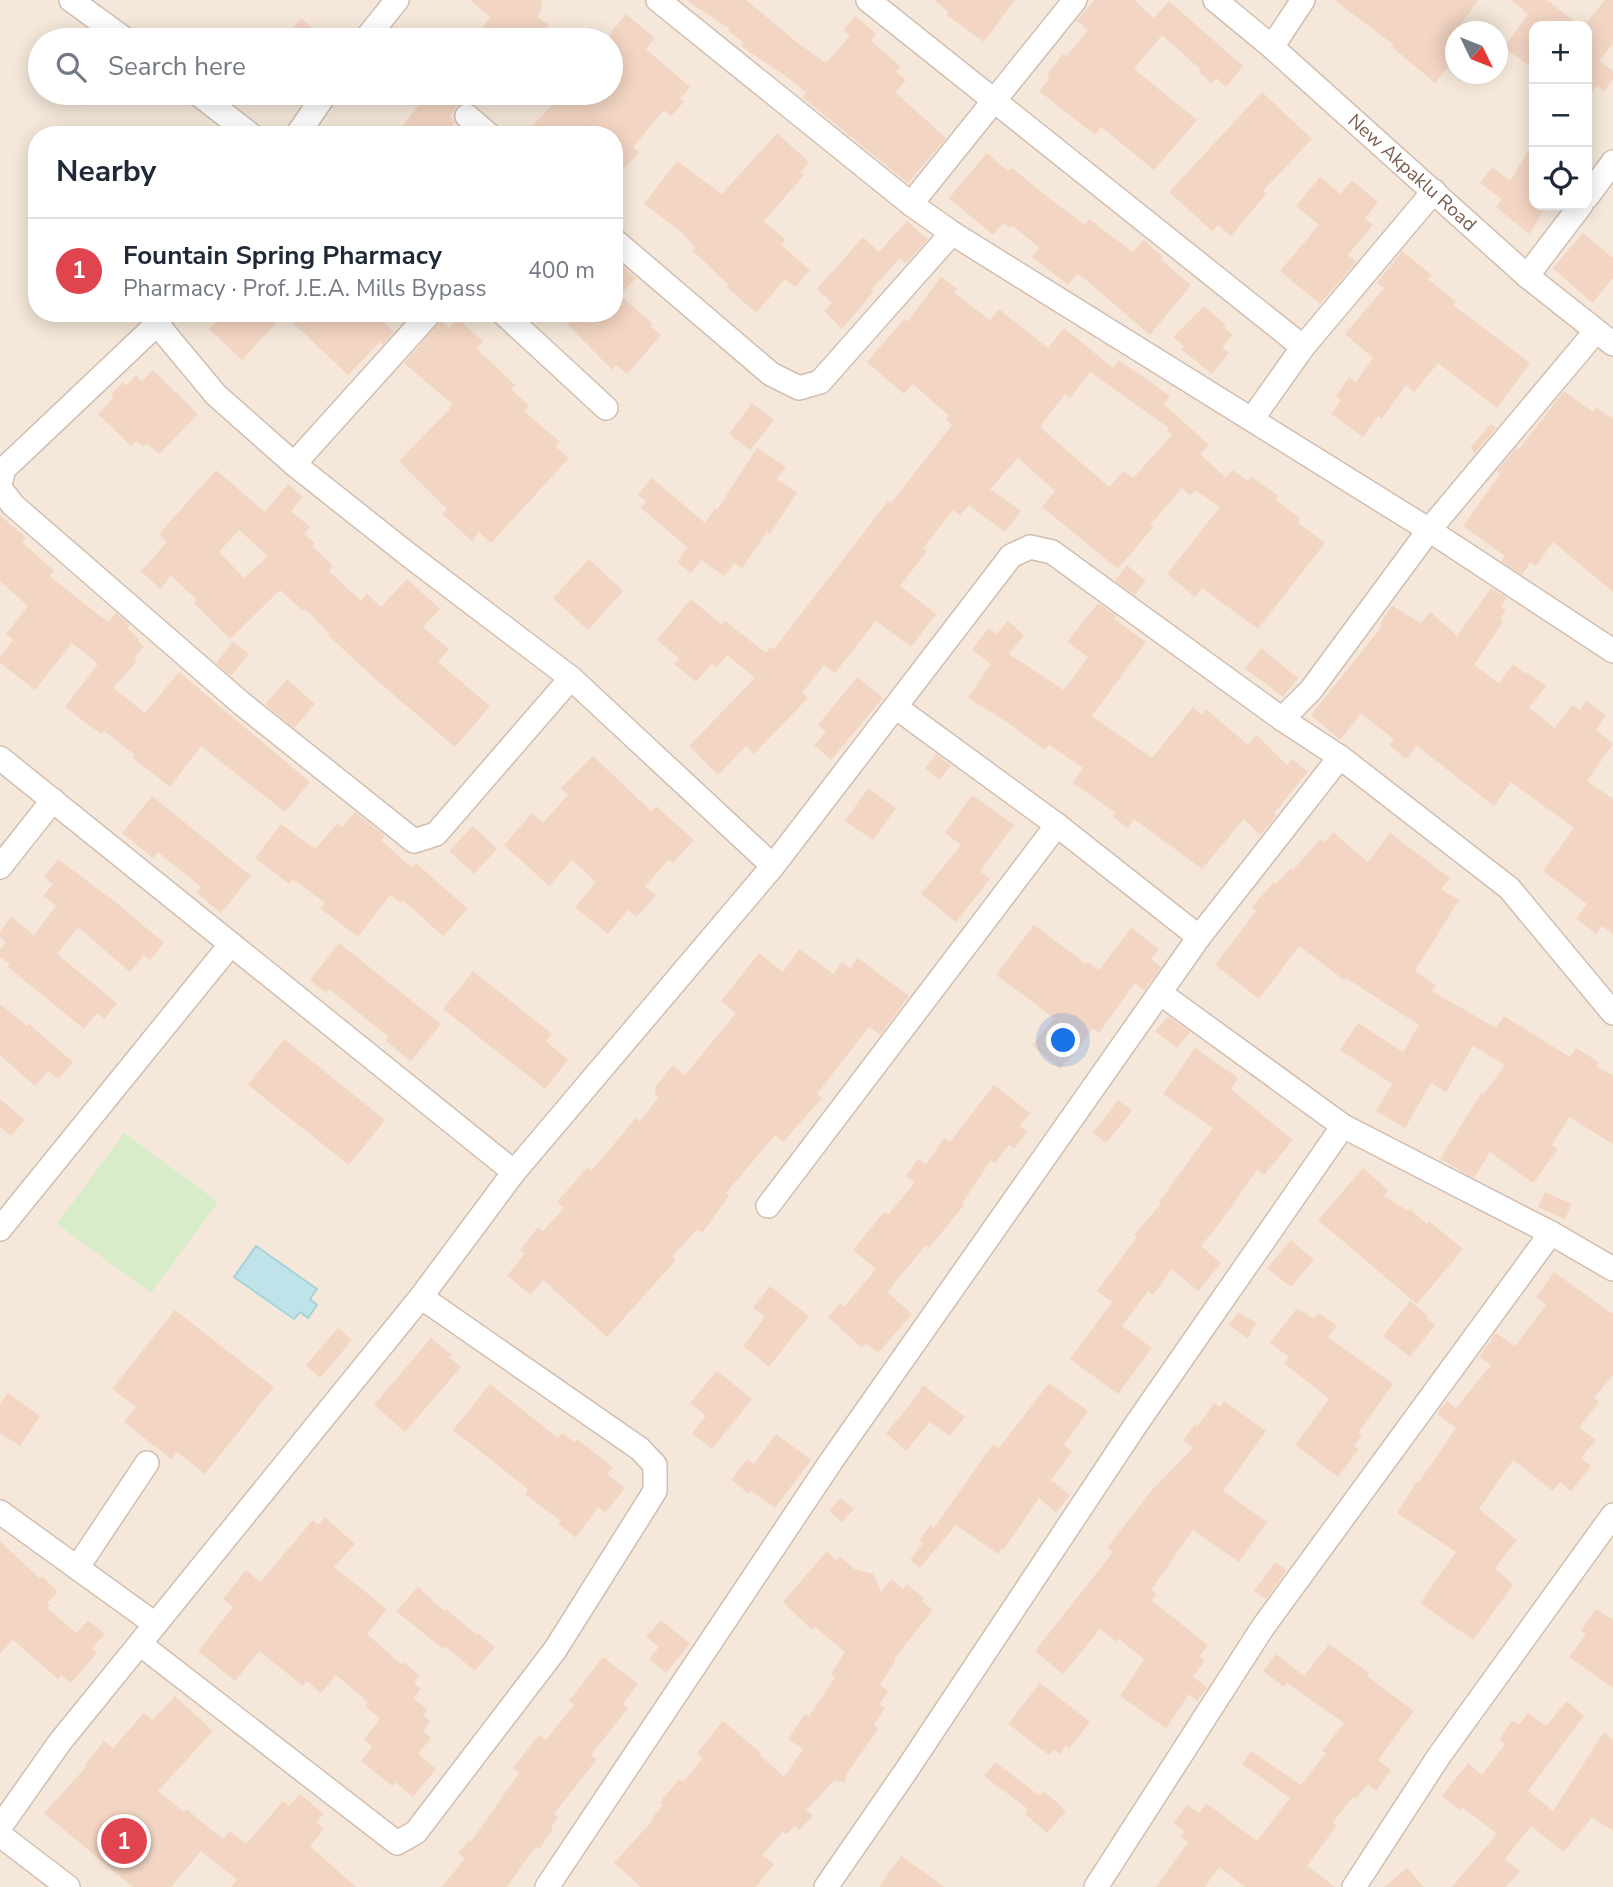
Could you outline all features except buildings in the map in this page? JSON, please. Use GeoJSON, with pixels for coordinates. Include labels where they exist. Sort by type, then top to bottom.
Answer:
{"type":"FeatureCollection","features":[{"type":"Feature","properties":{"kind":"street"},"geometry":{"type":"LineString","coordinates":[[71,0],[110,28]]}},
{"type":"Feature","properties":{"kind":"street"},"geometry":{"type":"LineString","coordinates":[[375,28],[397,0]]}},
{"type":"Feature","properties":{"kind":"street"},"geometry":{"type":"LineString","coordinates":[[658,0],[911,204],[952,233],[1429,530],[1613,651]]}},
{"type":"Feature","properties":{"kind":"street"},"geometry":{"type":"LineString","coordinates":[[868,0],[1303,347]]}},
{"type":"Feature","properties":{"kind":"street"},"geometry":{"type":"LineString","coordinates":[[911,204],[1075,0]]}},
{"type":"Feature","properties":{"kind":"street","name":"New Akpaklu Road"},"geometry":{"type":"LineString","coordinates":[[1215,0],[1272,47],[1527,276],[1604,337]]}},
{"type":"Feature","properties":{"kind":"street"},"geometry":{"type":"LineString","coordinates":[[1272,47],[1303,0]]}},
{"type":"Feature","properties":{"kind":"street"},"geometry":{"type":"LineString","coordinates":[[212,105],[239,126]]}},
{"type":"Feature","properties":{"kind":"street"},"geometry":{"type":"LineString","coordinates":[[303,126],[318,105]]}},
{"type":"Feature","properties":{"kind":"street"},"geometry":{"type":"LineString","coordinates":[[467,116],[479,126]]}},
{"type":"Feature","properties":{"kind":"street"},"geometry":{"type":"LineString","coordinates":[[1592,190],[1613,162]]}},
{"type":"Feature","properties":{"kind":"street"},"geometry":{"type":"LineString","coordinates":[[1252,419],[1303,347],[1434,191]]}},
{"type":"Feature","properties":{"kind":"street"},"geometry":{"type":"LineString","coordinates":[[1527,276],[1577,210]]}},
{"type":"Feature","properties":{"kind":"street"},"geometry":{"type":"LineString","coordinates":[[623,248],[771,374],[799,388],[820,383],[952,233]]}},
{"type":"Feature","properties":{"kind":"street"},"geometry":{"type":"LineString","coordinates":[[156,322],[4,469],[0,486],[13,505],[241,702],[414,841],[436,834],[571,678]]}},
{"type":"Feature","properties":{"kind":"street"},"geometry":{"type":"LineString","coordinates":[[163,322],[216,395],[294,464],[571,678],[773,866]]}},
{"type":"Feature","properties":{"kind":"street"},"geometry":{"type":"LineString","coordinates":[[294,464],[422,322]]}},
{"type":"Feature","properties":{"kind":"street"},"geometry":{"type":"LineString","coordinates":[[513,322],[606,408]]}},
{"type":"Feature","properties":{"kind":"street"},"geometry":{"type":"LineString","coordinates":[[1282,719],[1311,690],[1429,530],[1604,337]]}},
{"type":"Feature","properties":{"kind":"street"},"geometry":{"type":"LineString","coordinates":[[0,1827],[60,1742],[421,1297],[514,1172],[773,866],[897,708],[1011,556],[1030,547],[1052,552],[1282,719],[1340,757],[1509,888],[1613,1013]]}},
{"type":"Feature","properties":{"kind":"street"},"geometry":{"type":"LineString","coordinates":[[897,708],[1058,825],[1199,937]]}},
{"type":"Feature","properties":{"kind":"street"},"geometry":{"type":"LineString","coordinates":[[547,1887],[832,1460],[1199,937],[1340,757]]}},
{"type":"Feature","properties":{"kind":"street"},"geometry":{"type":"LineString","coordinates":[[0,758],[514,1172]]}},
{"type":"Feature","properties":{"kind":"street"},"geometry":{"type":"LineString","coordinates":[[0,867],[53,800]]}},
{"type":"Feature","properties":{"kind":"street"},"geometry":{"type":"LineString","coordinates":[[768,1206],[1058,825]]}},
{"type":"Feature","properties":{"kind":"street"},"geometry":{"type":"LineString","coordinates":[[0,1229],[231,944]]}},
{"type":"Feature","properties":{"kind":"street"},"geometry":{"type":"LineString","coordinates":[[1160,993],[1343,1126],[1551,1233],[1613,1269]]}},
{"type":"Feature","properties":{"kind":"street"},"geometry":{"type":"LineString","coordinates":[[826,1887],[1137,1423],[1343,1126]]}},
{"type":"Feature","properties":{"kind":"street"},"geometry":{"type":"LineString","coordinates":[[1102,1885],[1263,1628],[1551,1233]]}},
{"type":"Feature","properties":{"kind":"street"},"geometry":{"type":"LineString","coordinates":[[140,1644],[397,1843],[416,1832],[555,1650],[655,1492],[655,1465],[640,1449],[421,1297]]}},
{"type":"Feature","properties":{"kind":"street"},"geometry":{"type":"LineString","coordinates":[[77,1568],[146,1463]]}},
{"type":"Feature","properties":{"kind":"street"},"geometry":{"type":"LineString","coordinates":[[0,1512],[155,1624]]}},
{"type":"Feature","properties":{"kind":"street"},"geometry":{"type":"LineString","coordinates":[[1354,1887],[1439,1756],[1613,1515]]}},
{"type":"Feature","properties":{"kind":"street"},"geometry":{"type":"LineString","coordinates":[[0,1835],[68,1887]]}},
{"type":"Feature","properties":{"kind":"shaded area"},"geometry":{"type":"Polygon","coordinates":[[[0,0],[1613,0],[1613,1887],[0,1887],[0,0]]]}},
{"type":"Feature","properties":{"kind":"green space"},"geometry":{"type":"Polygon","coordinates":[[[124,1133],[218,1202],[151,1293],[57,1224],[124,1133]]]}},
{"type":"Feature","properties":{"kind":"water"},"geometry":{"type":"Polygon","coordinates":[[[256,1246],[317,1289],[310,1299],[317,1305],[308,1318],[300,1312],[294,1319],[234,1277],[256,1246]]]}},
{"type":"Feature","properties":{"kind":"place","name":"Fountain Spring Pharmacy"},"geometry":{"type":"Point","coordinates":[124,1841]}}]}
